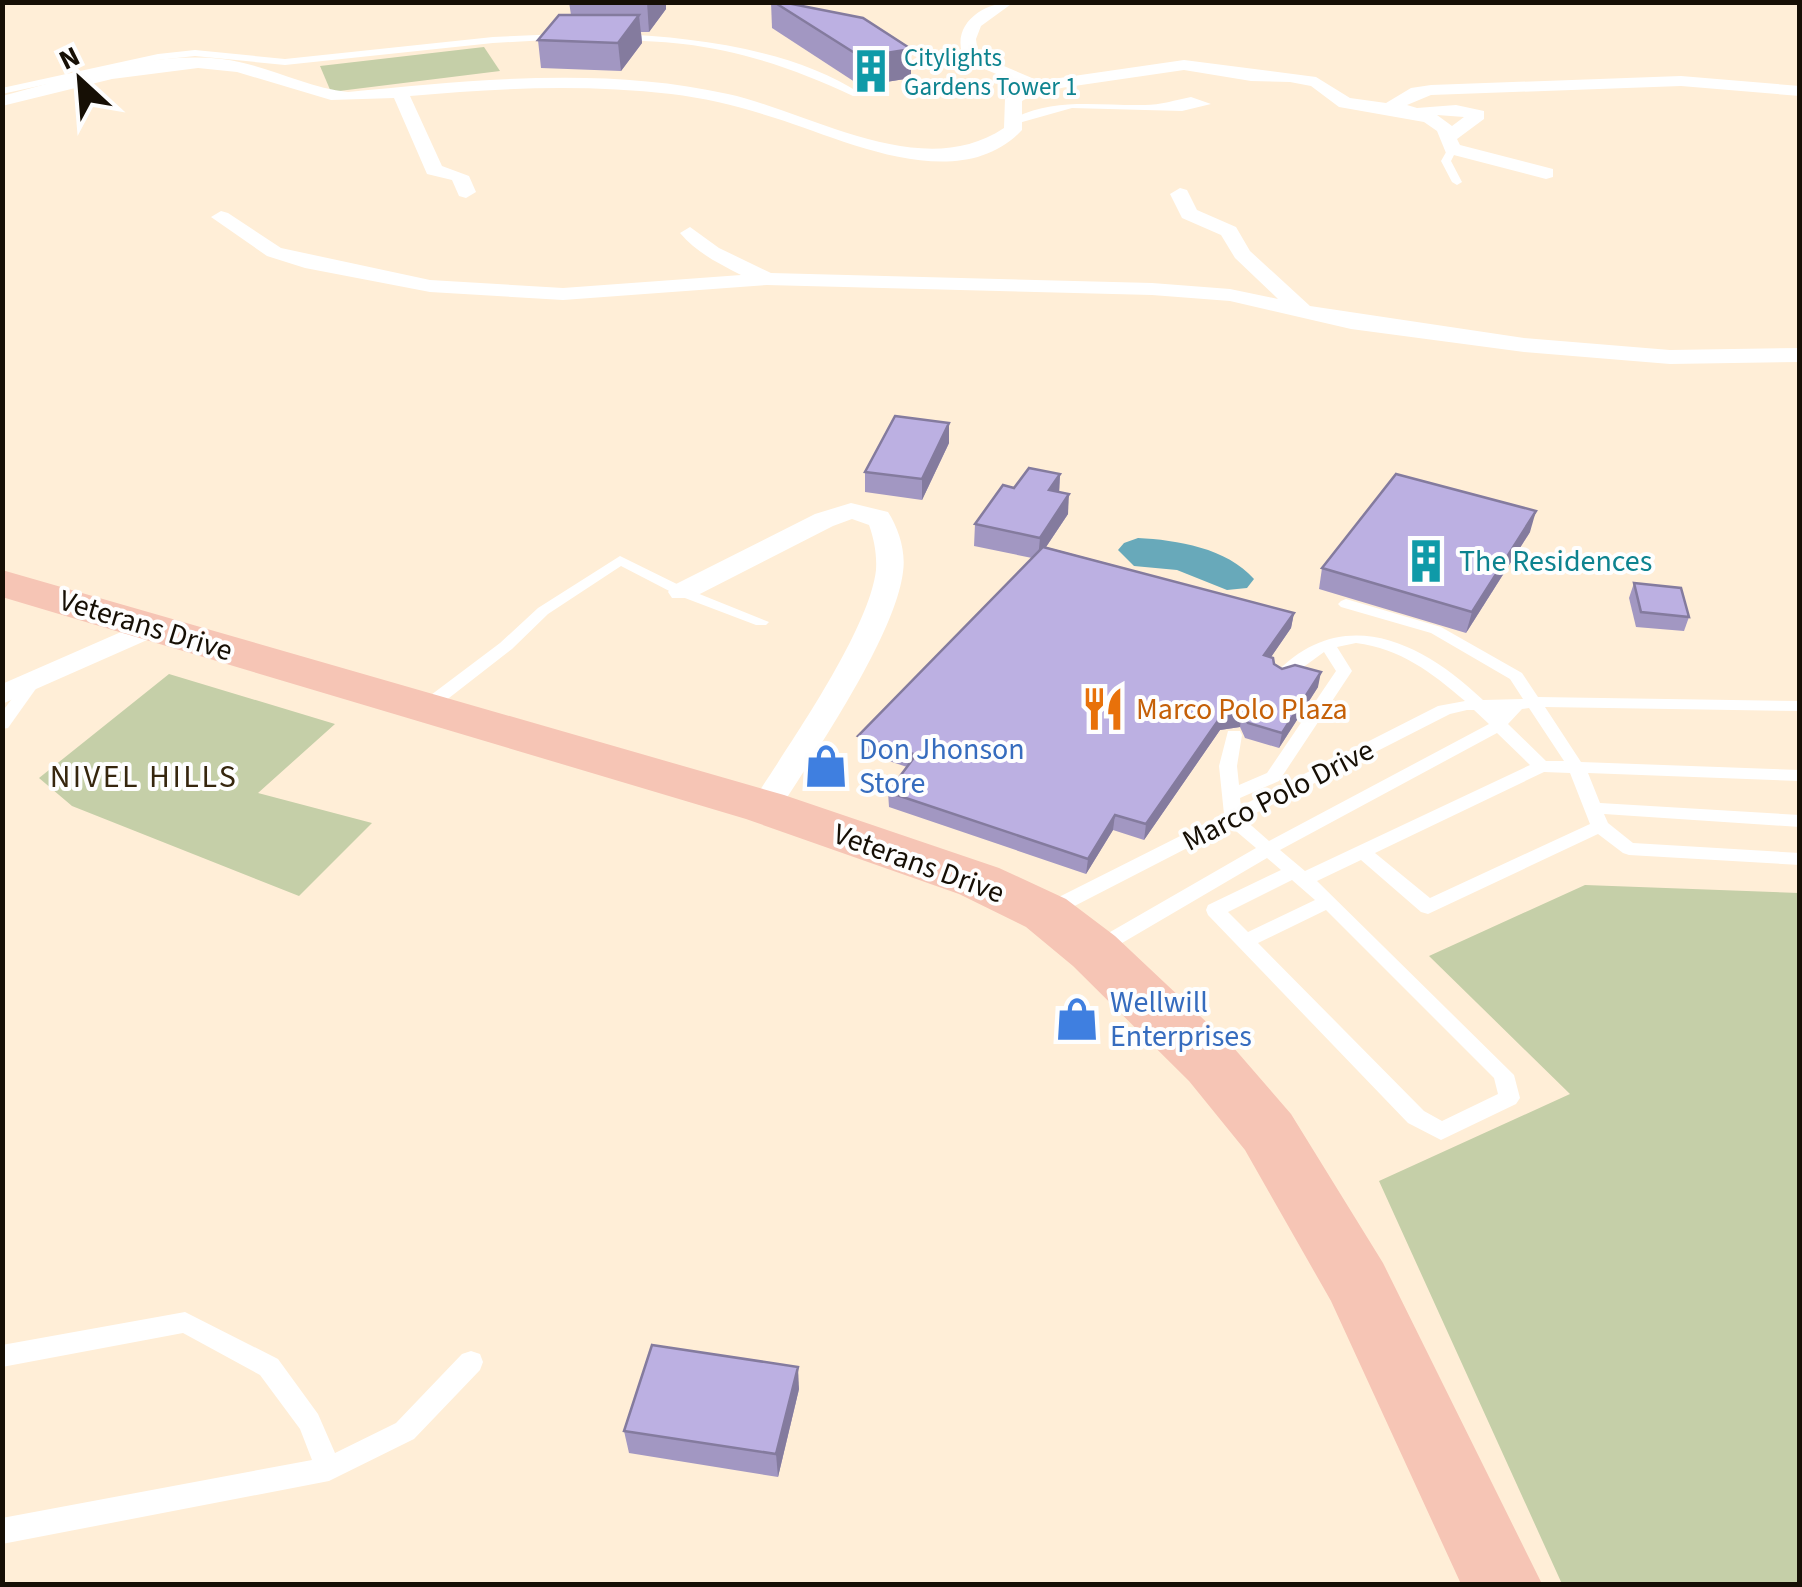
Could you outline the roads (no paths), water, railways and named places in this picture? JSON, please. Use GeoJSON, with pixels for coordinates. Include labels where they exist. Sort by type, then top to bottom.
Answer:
{"type":"FeatureCollection","features":[{"type":"Feature","properties":{"kind":"main road","name":"Veterans Drive"},"geometry":{"type":"LineString","coordinates":[[2,582],[765,807],[979,880],[1070,932],[1211,1064],[1268,1132],[1358,1284],[1502,1584]]}},
{"type":"Feature","properties":{"kind":"street"},"geometry":{"type":"LineString","coordinates":[[1007,2],[984,11],[969,34],[966,48],[971,58],[1036,87]]}},
{"type":"Feature","properties":{"kind":"street"},"geometry":{"type":"LineString","coordinates":[[2,102],[134,72],[199,62],[247,70],[320,95],[543,80],[720,98],[907,154],[980,150],[1013,130],[1014,99],[1036,87],[1193,66],[1316,82],[1345,102],[1396,110],[1439,123],[1450,143],[1546,172]]}},
{"type":"Feature","properties":{"kind":"street"},"geometry":{"type":"LineString","coordinates":[[1396,110],[1417,92],[1432,90],[1681,81],[1800,91]]}},
{"type":"Feature","properties":{"kind":"street"},"geometry":{"type":"LineString","coordinates":[[400,92],[434,170],[460,176],[466,192]]}},
{"type":"Feature","properties":{"kind":"street"},"geometry":{"type":"LineString","coordinates":[[1396,110],[1456,110],[1478,115],[1450,143]]}},
{"type":"Feature","properties":{"kind":"street"},"geometry":{"type":"LineString","coordinates":[[1180,194],[1189,214],[1229,231],[1242,254],[1301,309]]}},
{"type":"Feature","properties":{"kind":"street"},"geometry":{"type":"LineString","coordinates":[[221,218],[274,252],[305,262],[430,286],[563,294],[767,279],[1152,289],[1230,294],[1351,322],[1524,345],[1670,357],[1800,356]]}},
{"type":"Feature","properties":{"kind":"street"},"geometry":{"type":"LineString","coordinates":[[690,233],[706,248],[767,279]]}},
{"type":"Feature","properties":{"kind":"street"},"geometry":{"type":"LineString","coordinates":[[682,592],[850,510],[879,518],[885,531],[889,576],[827,706],[765,807]]}},
{"type":"Feature","properties":{"kind":"street"},"geometry":{"type":"LineString","coordinates":[[2,696],[154,627]]}},
{"type":"Feature","properties":{"kind":"lane"},"geometry":{"type":"LineString","coordinates":[[2,91],[20,88],[40,74],[196,53],[285,62],[493,40],[569,37]]}},
{"type":"Feature","properties":{"kind":"lane"},"geometry":{"type":"LineString","coordinates":[[603,37],[721,45],[780,59],[856,94]]}},
{"type":"Feature","properties":{"kind":"lane"},"geometry":{"type":"LineString","coordinates":[[1012,122],[1048,108],[1066,106],[1187,105]]}},
{"type":"Feature","properties":{"kind":"lane"},"geometry":{"type":"LineString","coordinates":[[1450,143],[1446,161],[1457,182]]}},
{"type":"Feature","properties":{"kind":"lane"},"geometry":{"type":"LineString","coordinates":[[424,708],[506,646],[543,611],[620,560],[682,592],[762,622]]}},
{"type":"Feature","properties":{"kind":"lane"},"geometry":{"type":"LineString","coordinates":[[1346,604],[1436,630],[1516,676],[1524,704],[1578,770],[1596,817],[1629,849],[1800,859]]}},
{"type":"Feature","properties":{"kind":"lane"},"geometry":{"type":"LineString","coordinates":[[1281,676],[1327,644],[1370,638],[1416,652],[1541,766]]}},
{"type":"Feature","properties":{"kind":"lane"},"geometry":{"type":"LineString","coordinates":[[1230,795],[1273,777],[1344,670],[1327,644]]}},
{"type":"Feature","properties":{"kind":"lane"},"geometry":{"type":"LineString","coordinates":[[2,724],[32,683]]}},
{"type":"Feature","properties":{"kind":"lane","name":"Marco Polo Drive"},"geometry":{"type":"LineString","coordinates":[[1070,932],[1233,819],[1444,710],[1471,702],[1800,706]]}},
{"type":"Feature","properties":{"kind":"lane","name":"Marco Polo Drive"},"geometry":{"type":"LineString","coordinates":[[1070,932],[1268,849],[1496,726],[1524,704]]}},
{"type":"Feature","properties":{"kind":"lane"},"geometry":{"type":"LineString","coordinates":[[1234,734],[1228,766],[1233,819],[1300,875],[1328,901],[1504,1075],[1509,1098],[1441,1130],[1416,1117],[1215,910],[1300,875],[1363,852],[1541,766],[1800,776]]}},
{"type":"Feature","properties":{"kind":"lane"},"geometry":{"type":"LineString","coordinates":[[1363,852],[1428,907],[1596,817],[1800,821]]}},
{"type":"Feature","properties":{"kind":"lane"},"geometry":{"type":"LineString","coordinates":[[1245,940],[1328,901]]}},
{"type":"Feature","properties":{"kind":"lane"},"geometry":{"type":"LineString","coordinates":[[2,1356],[185,1322],[269,1366],[309,1422],[330,1469]]}},
{"type":"Feature","properties":{"kind":"lane"},"geometry":{"type":"LineString","coordinates":[[2,1530],[87,1518],[330,1469],[404,1431],[472,1362]]}},
{"type":"Feature","properties":{"kind":"water"},"geometry":{"type":"Polygon","coordinates":[[[1138,538],[1216,553],[1254,579],[1247,588],[1227,590],[1177,570],[1134,566],[1118,550],[1138,538]]]}},
{"type":"Feature","properties":{"kind":"place","name":"Citylights Gardens Tower 1"},"geometry":{"type":"Point","coordinates":[871,71]}},
{"type":"Feature","properties":{"kind":"place","name":"The Residences"},"geometry":{"type":"Point","coordinates":[1426,561]}},
{"type":"Feature","properties":{"kind":"place","name":"Marco Polo Plaza"},"geometry":{"type":"Point","coordinates":[1103,709]}},
{"type":"Feature","properties":{"kind":"place","name":"Don Jhonson Store"},"geometry":{"type":"Point","coordinates":[826,766]}},
{"type":"Feature","properties":{"kind":"place","name":"Wellwill Enterprises"},"geometry":{"type":"Point","coordinates":[1077,1019]}},
{"type":"Feature","properties":{"kind":"district","name":"NIVEL HILLS"},"geometry":{"type":"Point","coordinates":[144,776]}}]}
